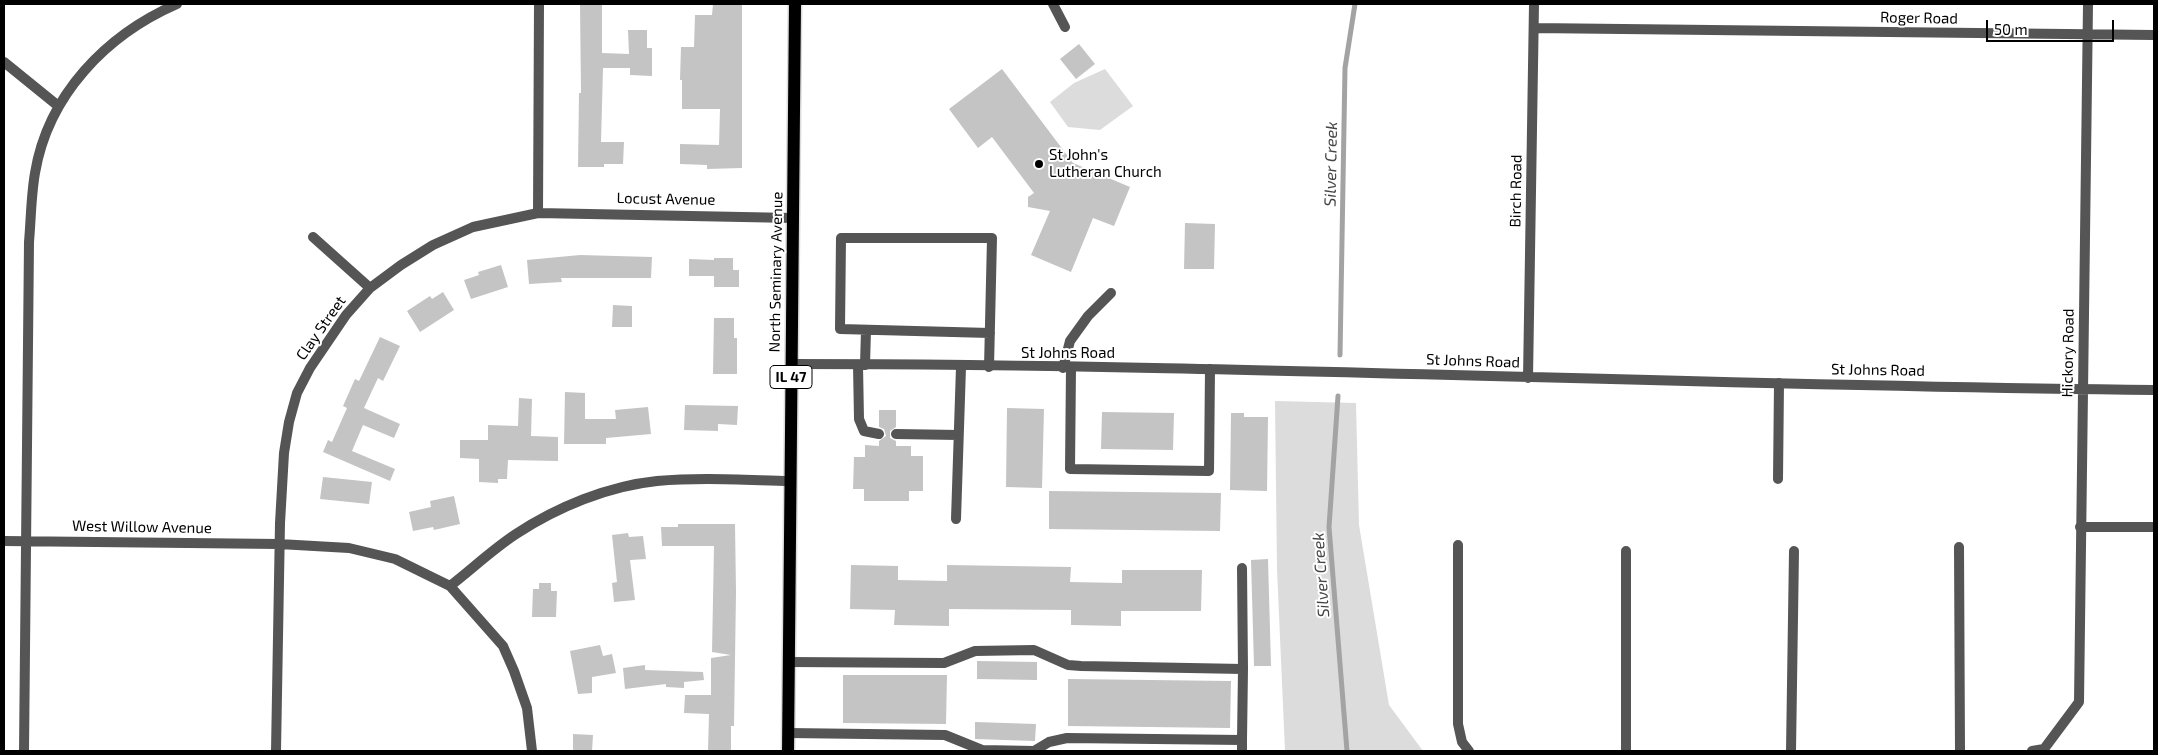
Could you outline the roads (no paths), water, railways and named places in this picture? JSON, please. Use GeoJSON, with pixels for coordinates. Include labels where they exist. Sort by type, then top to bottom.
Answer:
{"type":"FeatureCollection","features":[{"type":"Feature","properties":{"kind":"main road","name":"North Seminary Avenue"},"geometry":{"type":"LineString","coordinates":[[788,751],[795,4]]}},
{"type":"Feature","properties":{"kind":"street"},"geometry":{"type":"LineString","coordinates":[[24,751],[29,242],[35,172],[44,139],[58,106],[87,67],[123,34],[149,16],[176,4]]}},
{"type":"Feature","properties":{"kind":"street"},"geometry":{"type":"LineString","coordinates":[[538,213],[539,4]]}},
{"type":"Feature","properties":{"kind":"street"},"geometry":{"type":"LineString","coordinates":[[1052,4],[1065,27]]}},
{"type":"Feature","properties":{"kind":"street","name":"Birch Road"},"geometry":{"type":"LineString","coordinates":[[1528,378],[1534,4]]}},
{"type":"Feature","properties":{"kind":"street","name":"Hickory Road"},"geometry":{"type":"LineString","coordinates":[[2032,751],[2044,749],[2079,702],[2088,4]]}},
{"type":"Feature","properties":{"kind":"street","name":"Roger Road"},"geometry":{"type":"LineString","coordinates":[[1534,28],[2154,35]]}},
{"type":"Feature","properties":{"kind":"street"},"geometry":{"type":"LineString","coordinates":[[4,62],[58,106]]}},
{"type":"Feature","properties":{"kind":"street","name":"Locust Avenue"},"geometry":{"type":"LineString","coordinates":[[538,213],[793,218]]}},
{"type":"Feature","properties":{"kind":"street","name":"Clay Street"},"geometry":{"type":"LineString","coordinates":[[276,751],[279,544],[284,453],[289,422],[297,393],[346,315],[370,288],[400,265],[433,245],[473,228],[538,213]]}},
{"type":"Feature","properties":{"kind":"street"},"geometry":{"type":"LineString","coordinates":[[313,237],[370,288]]}},
{"type":"Feature","properties":{"kind":"street"},"geometry":{"type":"LineString","coordinates":[[989,367],[990,333],[992,238],[841,238],[840,329],[990,333]]}},
{"type":"Feature","properties":{"kind":"street"},"geometry":{"type":"LineString","coordinates":[[1111,293],[1088,316],[1070,341],[1067,368],[1070,469],[1208,471],[1210,369]]}},
{"type":"Feature","properties":{"kind":"street"},"geometry":{"type":"LineString","coordinates":[[866,330],[859,419],[864,431],[879,434]]}},
{"type":"Feature","properties":{"kind":"street","name":"St Johns Road"},"geometry":{"type":"LineString","coordinates":[[792,364],[1210,369],[1528,378],[2154,390]]}},
{"type":"Feature","properties":{"kind":"street"},"geometry":{"type":"LineString","coordinates":[[956,518],[961,367]]}},
{"type":"Feature","properties":{"kind":"street"},"geometry":{"type":"LineString","coordinates":[[1778,479],[1780,383]]}},
{"type":"Feature","properties":{"kind":"street"},"geometry":{"type":"LineString","coordinates":[[896,434],[958,436]]}},
{"type":"Feature","properties":{"kind":"street"},"geometry":{"type":"LineString","coordinates":[[532,751],[527,708],[503,646],[450,586],[515,534],[560,509],[610,490],[664,481],[700,479],[790,481]]}},
{"type":"Feature","properties":{"kind":"street"},"geometry":{"type":"LineString","coordinates":[[2080,527],[2154,527]]}},
{"type":"Feature","properties":{"kind":"street","name":"West Willow Avenue"},"geometry":{"type":"LineString","coordinates":[[4,541],[279,544],[350,548],[395,559],[450,586]]}},
{"type":"Feature","properties":{"kind":"street"},"geometry":{"type":"LineString","coordinates":[[1458,545],[1458,724],[1462,742],[1469,751]]}},
{"type":"Feature","properties":{"kind":"street"},"geometry":{"type":"LineString","coordinates":[[1959,547],[1960,751]]}},
{"type":"Feature","properties":{"kind":"street"},"geometry":{"type":"LineString","coordinates":[[1626,551],[1626,751]]}},
{"type":"Feature","properties":{"kind":"street"},"geometry":{"type":"LineString","coordinates":[[1792,751],[1794,551]]}},
{"type":"Feature","properties":{"kind":"street"},"geometry":{"type":"LineString","coordinates":[[1242,568],[1242,751]]}},
{"type":"Feature","properties":{"kind":"street"},"geometry":{"type":"LineString","coordinates":[[789,662],[944,663],[975,652],[1034,650],[1068,665],[1243,669]]}},
{"type":"Feature","properties":{"kind":"street"},"geometry":{"type":"LineString","coordinates":[[788,733],[945,735],[982,750],[1034,751],[1049,742],[1066,738],[1242,740]]}},
{"type":"Feature","properties":{"kind":"waterway","name":"Silver Creek"},"geometry":{"type":"LineString","coordinates":[[1340,355],[1345,68],[1355,4]]}},
{"type":"Feature","properties":{"kind":"waterway","name":"Silver Creek"},"geometry":{"type":"LineString","coordinates":[[1338,396],[1329,527],[1347,751]]}},
{"type":"Feature","properties":{"kind":"place","name":"St John's Lutheran Church"},"geometry":{"type":"Point","coordinates":[1039,164]}}]}
